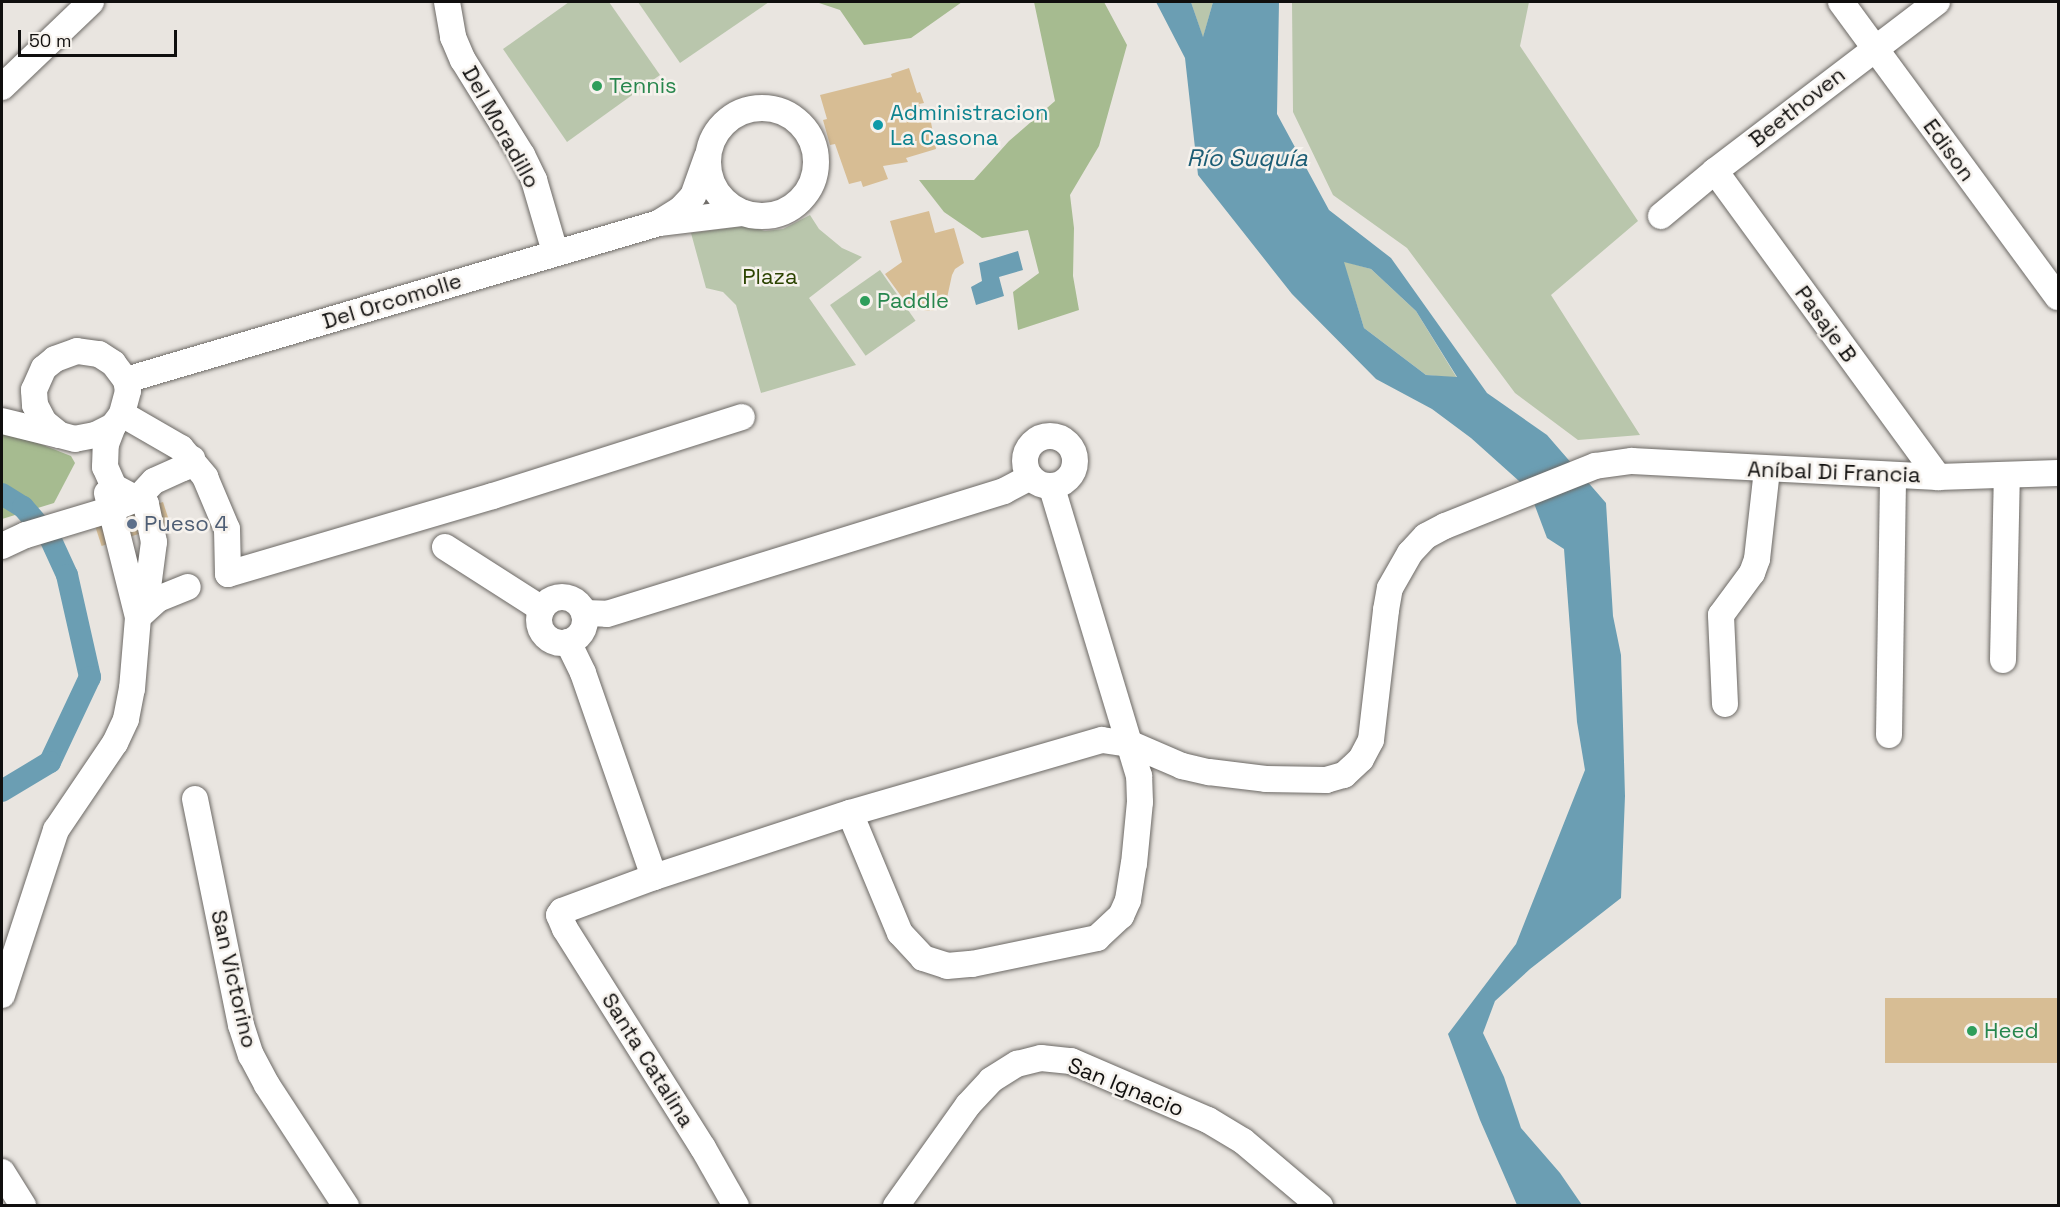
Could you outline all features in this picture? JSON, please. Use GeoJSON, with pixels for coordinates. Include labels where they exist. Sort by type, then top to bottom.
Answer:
{"type":"FeatureCollection","features":[{"type":"Feature","properties":{"kind":"street"},"geometry":{"type":"LineString","coordinates":[[2,87],[91,2]]}},
{"type":"Feature","properties":{"kind":"street","name":"Del Moradillo"},"geometry":{"type":"LineString","coordinates":[[447,2],[453,37],[463,60],[522,155],[534,180],[555,252]]}},
{"type":"Feature","properties":{"kind":"street","name":"Edison"},"geometry":{"type":"LineString","coordinates":[[1840,2],[2058,297]]}},
{"type":"Feature","properties":{"kind":"street","name":"Beethoven"},"geometry":{"type":"LineString","coordinates":[[1661,216],[1715,171],[1937,2]]}},
{"type":"Feature","properties":{"kind":"street"},"geometry":{"type":"LineString","coordinates":[[755,107],[773,108],[790,115],[803,126],[812,142],[816,159],[814,177],[807,193],[794,206],[778,214],[761,216],[743,213],[659,223],[681,208],[693,196],[713,136],[724,122],[738,112],[755,107]]}},
{"type":"Feature","properties":{"kind":"street"},"geometry":{"type":"LineString","coordinates":[[708,154],[708,173],[715,190],[727,204],[743,213]]}},
{"type":"Feature","properties":{"kind":"street","name":"Pasaje B"},"geometry":{"type":"LineString","coordinates":[[1715,171],[1938,477]]}},
{"type":"Feature","properties":{"kind":"street","name":"Del Orcomolle"},"geometry":{"type":"LineString","coordinates":[[126,380],[659,223]]}},
{"type":"Feature","properties":{"kind":"street"},"geometry":{"type":"LineString","coordinates":[[2,410],[24,402],[34,390],[44,368],[55,359],[77,351],[93,352],[107,358],[118,367],[126,380],[127,400],[106,444],[105,467],[114,487],[144,508]]}},
{"type":"Feature","properties":{"kind":"street"},"geometry":{"type":"LineString","coordinates":[[2,995],[56,830],[115,743],[126,719],[136,658],[138,617],[112,520],[103,472],[91,457],[40,417],[34,399],[34,390]]}},
{"type":"Feature","properties":{"kind":"street"},"geometry":{"type":"LineString","coordinates":[[2,421],[63,437],[82,439],[118,420],[170,439],[192,459],[213,493],[227,529],[228,574],[493,496],[742,417]]}},
{"type":"Feature","properties":{"kind":"street"},"geometry":{"type":"LineString","coordinates":[[138,617],[147,595],[153,564],[144,508],[154,481],[183,468],[192,459]]}},
{"type":"Feature","properties":{"kind":"street","name":"Aníbal Di Francia"},"geometry":{"type":"LineString","coordinates":[[1131,744],[1182,766],[1209,772],[1266,779],[1326,780],[1344,774],[1361,759],[1371,740],[1390,588],[1410,553],[1426,536],[1445,526],[1603,464],[1632,461],[1767,470],[1938,477],[2058,473]]}},
{"type":"Feature","properties":{"kind":"street"},"geometry":{"type":"LineString","coordinates":[[1725,704],[1721,615],[1752,573],[1757,559],[1767,470]]}},
{"type":"Feature","properties":{"kind":"street"},"geometry":{"type":"LineString","coordinates":[[1889,735],[1893,475]]}},
{"type":"Feature","properties":{"kind":"street"},"geometry":{"type":"LineString","coordinates":[[2003,660],[2007,476]]}},
{"type":"Feature","properties":{"kind":"street"},"geometry":{"type":"LineString","coordinates":[[584,614],[607,614],[1004,491],[1041,482],[1131,744],[1139,776],[1140,802],[1128,900],[1121,916],[1096,938],[972,964],[947,966],[923,958],[900,933],[850,813]]}},
{"type":"Feature","properties":{"kind":"street"},"geometry":{"type":"LineString","coordinates":[[2,546],[59,524],[112,520],[144,508]]}},
{"type":"Feature","properties":{"kind":"street"},"geometry":{"type":"LineString","coordinates":[[445,547],[543,609]]}},
{"type":"Feature","properties":{"kind":"street"},"geometry":{"type":"LineString","coordinates":[[138,617],[158,599],[188,587]]}},
{"type":"Feature","properties":{"kind":"street"},"geometry":{"type":"LineString","coordinates":[[568,598],[581,607],[584,614],[584,628],[580,635],[568,642],[553,641],[542,631],[540,624],[543,609],[554,599],[568,598]]}},
{"type":"Feature","properties":{"kind":"street"},"geometry":{"type":"LineString","coordinates":[[568,642],[583,673],[654,877],[850,813],[1102,740],[1131,744]]}},
{"type":"Feature","properties":{"kind":"street","name":"San Victorino"},"geometry":{"type":"LineString","coordinates":[[195,799],[242,1026],[251,1055],[267,1085],[346,1206]]}},
{"type":"Feature","properties":{"kind":"street","name":"Santa Catalina"},"geometry":{"type":"LineString","coordinates":[[654,877],[567,908],[560,915],[565,929],[703,1148],[736,1206]]}},
{"type":"Feature","properties":{"kind":"street","name":"San Ignacio"},"geometry":{"type":"LineString","coordinates":[[896,1206],[968,1105],[991,1080],[1017,1064],[1041,1058],[1071,1061],[1208,1120],[1243,1141],[1320,1206]]}},
{"type":"Feature","properties":{"kind":"street"},"geometry":{"type":"LineString","coordinates":[[2,1172],[23,1206]]}},
{"type":"Feature","properties":{"kind":"green space"},"geometry":{"type":"Polygon","coordinates":[[[569,2],[609,2],[660,75],[567,142],[503,49],[569,2]]]}},
{"type":"Feature","properties":{"kind":"green space","name":"Tennis"},"geometry":{"type":"Polygon","coordinates":[[[638,2],[769,2],[680,63],[638,2]]]}},
{"type":"Feature","properties":{"kind":"green space"},"geometry":{"type":"Polygon","coordinates":[[[816,2],[962,2],[911,38],[864,45],[840,10],[816,2]]]}},
{"type":"Feature","properties":{"kind":"green space"},"geometry":{"type":"Polygon","coordinates":[[[1034,2],[1104,2],[1127,45],[1099,146],[1070,195],[1074,228],[1073,276],[1079,310],[1018,330],[1013,292],[1039,273],[1028,230],[982,238],[944,212],[919,180],[974,180],[1009,141],[1055,101],[1034,2]]]}},
{"type":"Feature","properties":{"kind":"green space"},"geometry":{"type":"Polygon","coordinates":[[[1191,2],[1213,2],[1203,38],[1191,2]]]}},
{"type":"Feature","properties":{"kind":"green space"},"geometry":{"type":"Polygon","coordinates":[[[1292,2],[1529,2],[1520,46],[1638,221],[1551,295],[1640,435],[1578,440],[1515,393],[1407,248],[1333,195],[1293,112],[1292,2]]]}},
{"type":"Feature","properties":{"kind":"green space","name":"Plaza"},"geometry":{"type":"Polygon","coordinates":[[[810,215],[819,229],[842,248],[862,257],[809,298],[856,365],[761,393],[736,305],[723,292],[706,288],[691,233],[747,226],[765,231],[783,229],[810,215]]]}},
{"type":"Feature","properties":{"kind":"green space"},"geometry":{"type":"Polygon","coordinates":[[[1343,261],[1371,269],[1416,311],[1457,378],[1426,375],[1364,328],[1343,261]]]}},
{"type":"Feature","properties":{"kind":"green space"},"geometry":{"type":"Polygon","coordinates":[[[880,270],[916,321],[866,356],[830,305],[880,270]]]}},
{"type":"Feature","properties":{"kind":"green space"},"geometry":{"type":"Polygon","coordinates":[[[2,429],[71,456],[75,463],[54,503],[2,519],[2,429]]]}},
{"type":"Feature","properties":{"kind":"water","name":"Río Suquía"},"geometry":{"type":"Polygon","coordinates":[[[1156,2],[1191,2],[1203,37],[1213,2],[1279,2],[1277,114],[1329,210],[1391,258],[1487,393],[1547,435],[1606,503],[1613,616],[1621,655],[1625,796],[1621,898],[1530,969],[1495,1001],[1483,1033],[1504,1077],[1521,1128],[1560,1173],[1582,1205],[1517,1205],[1480,1120],[1448,1034],[1516,944],[1585,770],[1577,722],[1564,549],[1547,538],[1529,490],[1471,438],[1432,409],[1376,379],[1292,294],[1198,175],[1185,58],[1156,2]],[[1344,262],[1364,328],[1426,375],[1457,377],[1416,311],[1371,269],[1344,262]]]}},
{"type":"Feature","properties":{"kind":"water"},"geometry":{"type":"Polygon","coordinates":[[[1018,251],[1023,270],[999,277],[1004,296],[976,305],[971,287],[982,281],[979,263],[1018,251]]]}},
{"type":"Feature","properties":{"kind":"building","name":"Administracion La Casona"},"geometry":{"type":"Polygon","coordinates":[[[909,68],[917,93],[920,92],[924,103],[919,104],[924,119],[930,117],[936,149],[906,158],[908,162],[883,166],[888,179],[863,187],[861,181],[849,184],[835,144],[830,145],[823,120],[827,119],[820,95],[892,77],[891,74],[909,68]]]}},
{"type":"Feature","properties":{"kind":"building"},"geometry":{"type":"Polygon","coordinates":[[[929,211],[935,233],[954,228],[964,263],[955,269],[952,275],[947,298],[935,310],[928,311],[909,307],[885,274],[902,262],[890,221],[929,211]]]}},
{"type":"Feature","properties":{"kind":"building","name":"Pueso 4"},"geometry":{"type":"Polygon","coordinates":[[[163,502],[170,524],[102,546],[95,524],[163,502]]]}},
{"type":"Feature","properties":{"kind":"building","name":"Heed"},"geometry":{"type":"Polygon","coordinates":[[[1885,998],[2058,998],[2058,1063],[1885,1063],[1885,998]]]}},
{"type":"Feature","properties":{"kind":"waterway"},"geometry":{"type":"LineString","coordinates":[[2,494],[23,507],[50,538],[67,575],[90,677],[50,762],[2,791]]}},
{"type":"Feature","properties":{"kind":"place","name":"Tennis"},"geometry":{"type":"Point","coordinates":[597,86]}},
{"type":"Feature","properties":{"kind":"place","name":"Administracion La Casona"},"geometry":{"type":"Point","coordinates":[878,125]}},
{"type":"Feature","properties":{"kind":"place","name":"Paddle"},"geometry":{"type":"Point","coordinates":[865,301]}},
{"type":"Feature","properties":{"kind":"place","name":"Pueso 4"},"geometry":{"type":"Point","coordinates":[132,524]}},
{"type":"Feature","properties":{"kind":"place","name":"Heed"},"geometry":{"type":"Point","coordinates":[1972,1031]}}]}
